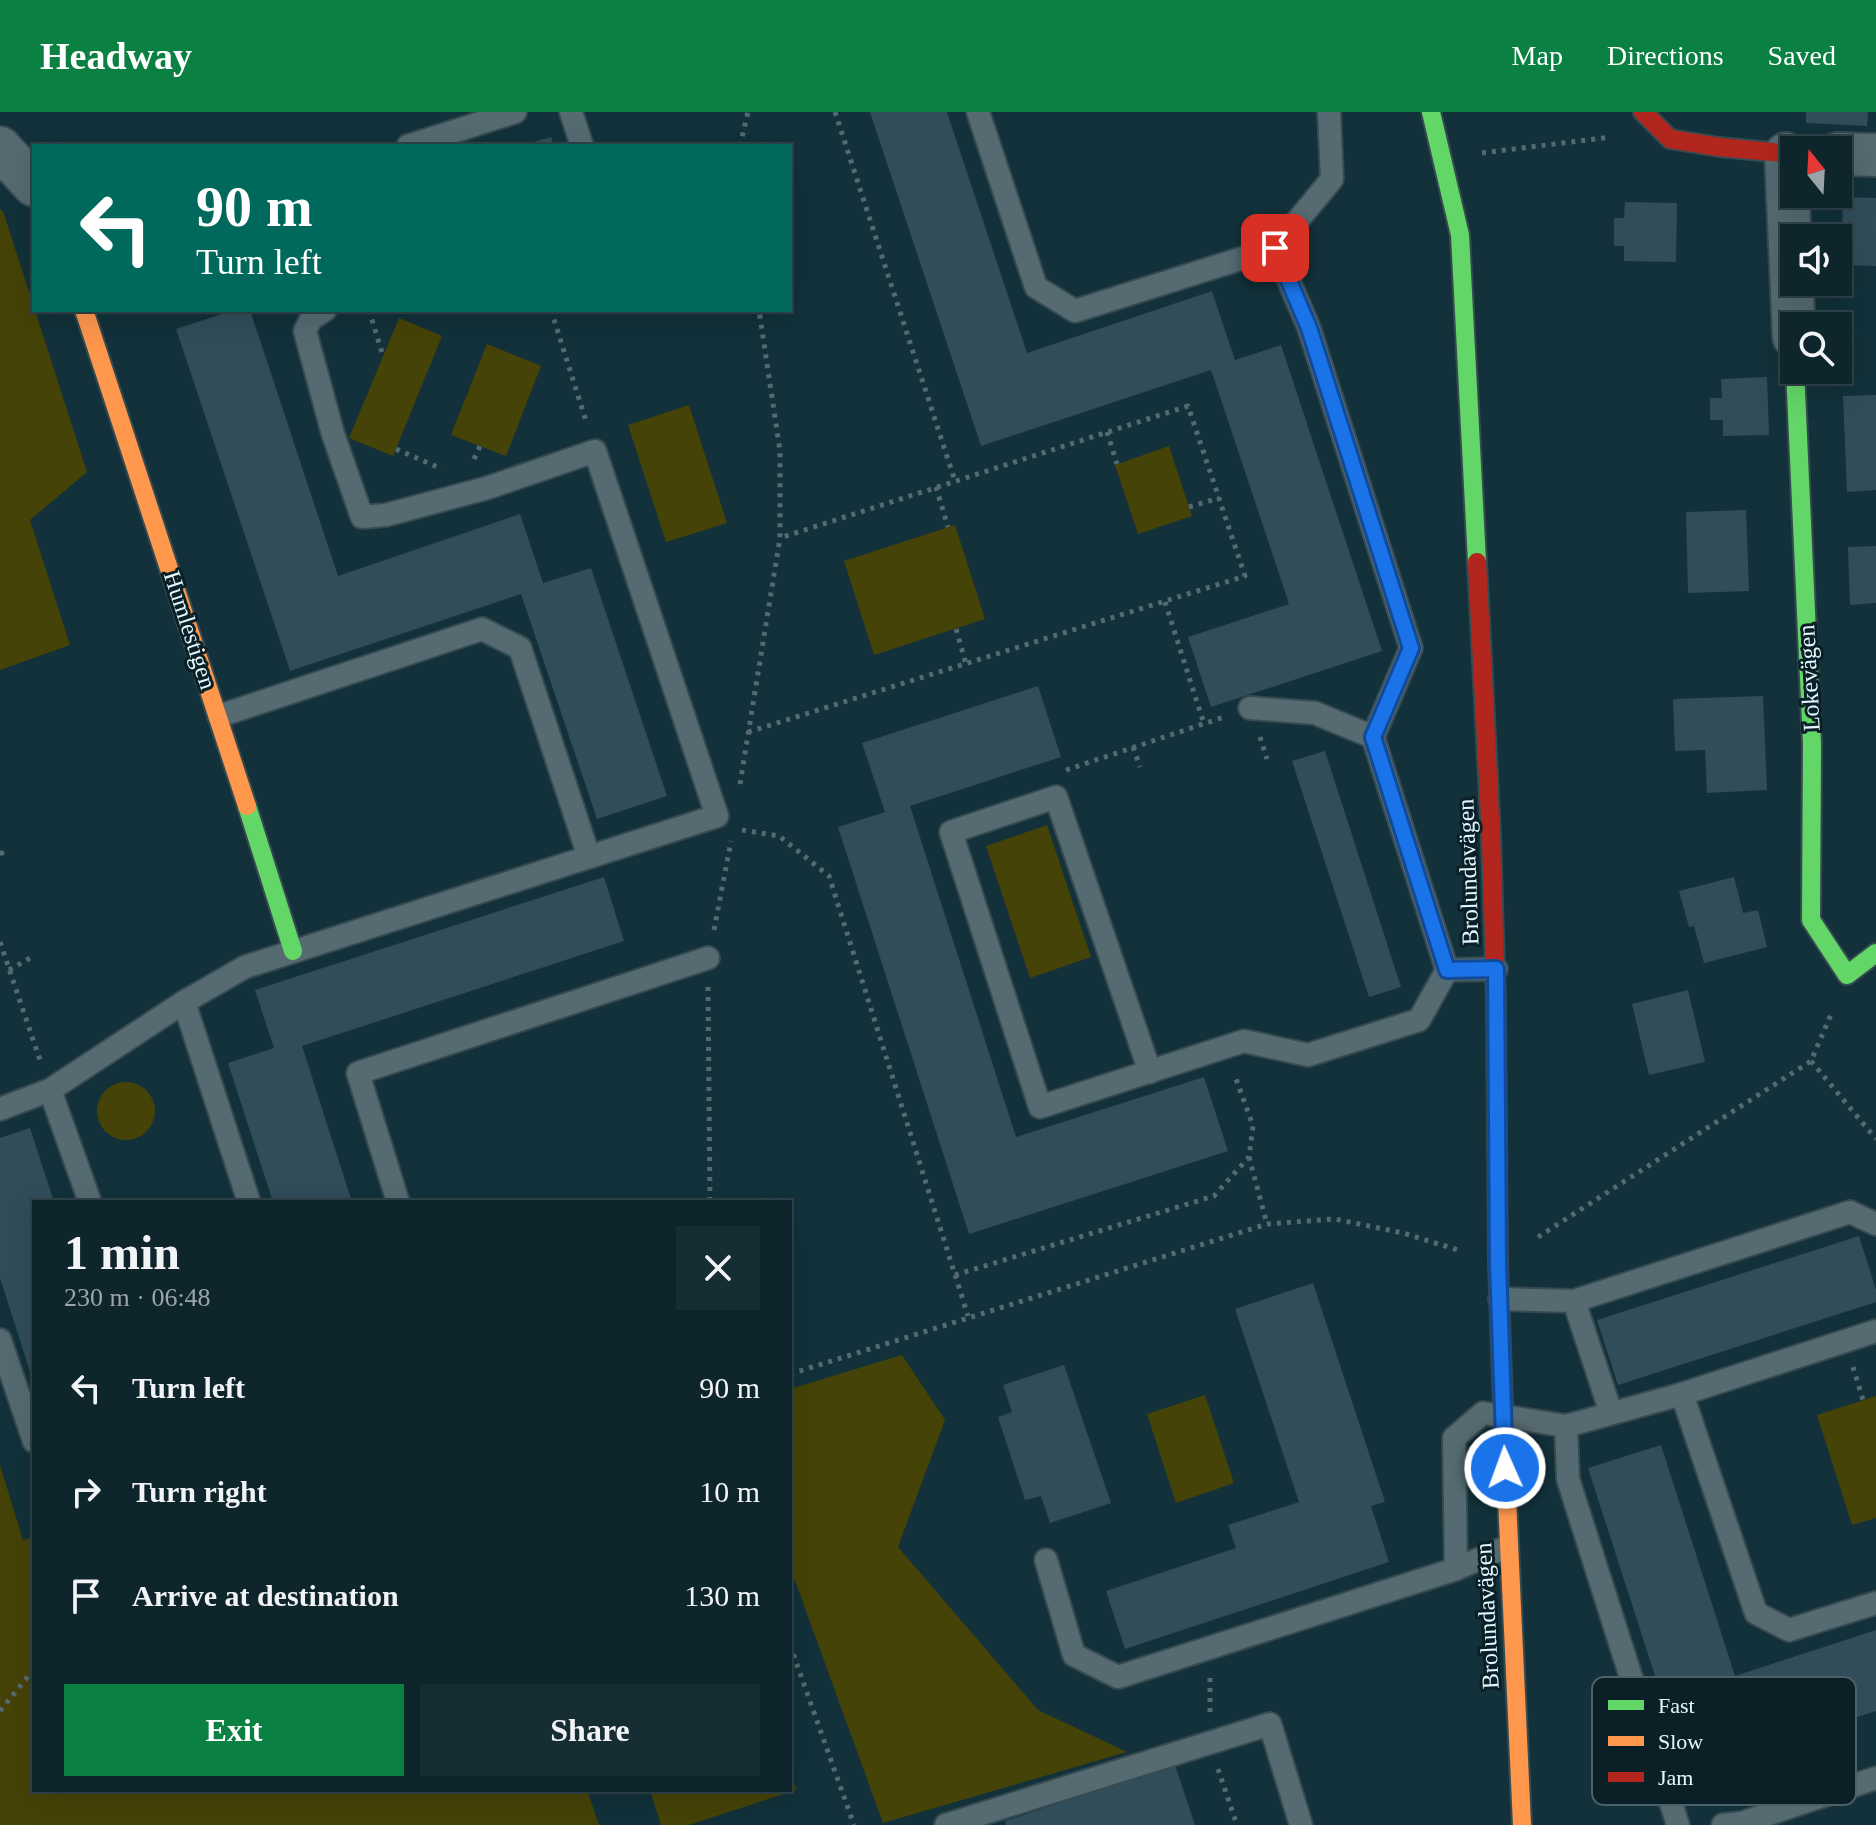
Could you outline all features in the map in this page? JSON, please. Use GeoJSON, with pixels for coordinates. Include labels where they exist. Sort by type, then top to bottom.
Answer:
{"type":"FeatureCollection","features":[{"type":"Feature","properties":{"kind":"street","name":"Brolundavägen"},"geometry":{"type":"LineString","coordinates":[[1431,112],[1460,235],[1496,969],[1498,1263],[1507,1547],[1522,1825]]}},
{"type":"Feature","properties":{"kind":"street"},"geometry":{"type":"LineString","coordinates":[[1646,115],[1670,139],[1780,153]]}},
{"type":"Feature","properties":{"kind":"street"},"geometry":{"type":"LineString","coordinates":[[0,148],[32,183]]}},
{"type":"Feature","properties":{"kind":"street"},"geometry":{"type":"LineString","coordinates":[[1852,154],[1876,155]]}},
{"type":"Feature","properties":{"kind":"street"},"geometry":{"type":"LineString","coordinates":[[1791,208],[1793,312]]}},
{"type":"Feature","properties":{"kind":"street","name":"Humlestigen"},"geometry":{"type":"LineString","coordinates":[[85,312],[219,716],[293,951]]}},
{"type":"Feature","properties":{"kind":"street","name":"Lokevägen"},"geometry":{"type":"LineString","coordinates":[[1796,384],[1812,744],[1811,920],[1847,975]]}},
{"type":"Feature","properties":{"kind":"street"},"geometry":{"type":"LineString","coordinates":[[1847,975],[1876,953]]}},
{"type":"Feature","properties":{"kind":"lane"},"geometry":{"type":"LineString","coordinates":[[414,144],[515,112]]}},
{"type":"Feature","properties":{"kind":"lane"},"geometry":{"type":"LineString","coordinates":[[571,112],[581,144]]}},
{"type":"Feature","properties":{"kind":"lane"},"geometry":{"type":"LineString","coordinates":[[978,112],[1036,287],[1075,311],[1275,248],[1332,179],[1329,112]]}},
{"type":"Feature","properties":{"kind":"lane"},"geometry":{"type":"LineString","coordinates":[[1150,1072],[1056,797],[951,832],[1040,1107],[1150,1072],[1244,1041],[1308,1055],[1419,1020],[1447,970],[1373,737],[1411,648],[1309,328],[1275,248]]}},
{"type":"Feature","properties":{"kind":"lane"},"geometry":{"type":"LineString","coordinates":[[0,1109],[50,1090],[184,1002],[245,967],[717,816],[595,451],[487,488],[386,515],[362,517],[333,434],[305,331],[311,319],[322,312]]}},
{"type":"Feature","properties":{"kind":"lane"},"geometry":{"type":"LineString","coordinates":[[219,716],[482,629],[520,648],[589,857]]}},
{"type":"Feature","properties":{"kind":"lane"},"geometry":{"type":"LineString","coordinates":[[1250,708],[1315,713],[1373,737]]}},
{"type":"Feature","properties":{"kind":"lane"},"geometry":{"type":"LineString","coordinates":[[397,1200],[358,1073],[708,958]]}},
{"type":"Feature","properties":{"kind":"lane"},"geometry":{"type":"LineString","coordinates":[[1447,970],[1496,969]]}},
{"type":"Feature","properties":{"kind":"lane"},"geometry":{"type":"LineString","coordinates":[[184,1002],[248,1200]]}},
{"type":"Feature","properties":{"kind":"lane"},"geometry":{"type":"LineString","coordinates":[[50,1090],[89,1200]]}},
{"type":"Feature","properties":{"kind":"lane"},"geometry":{"type":"LineString","coordinates":[[1500,1299],[1574,1301],[1850,1212],[1876,1224]]}},
{"type":"Feature","properties":{"kind":"lane"},"geometry":{"type":"LineString","coordinates":[[1574,1301],[1611,1413]]}},
{"type":"Feature","properties":{"kind":"lane"},"geometry":{"type":"LineString","coordinates":[[1456,1569],[1454,1438],[1483,1413],[1566,1426],[1682,1394],[1876,1331]]}},
{"type":"Feature","properties":{"kind":"lane"},"geometry":{"type":"LineString","coordinates":[[0,1340],[32,1435]]}},
{"type":"Feature","properties":{"kind":"lane"},"geometry":{"type":"LineString","coordinates":[[1682,1394],[1756,1613],[1789,1630],[1876,1603]]}},
{"type":"Feature","properties":{"kind":"lane"},"geometry":{"type":"LineString","coordinates":[[1566,1426],[1568,1479],[1631,1677]]}},
{"type":"Feature","properties":{"kind":"lane"},"geometry":{"type":"LineString","coordinates":[[1046,1560],[1074,1655],[1118,1677],[1456,1569],[1507,1547]]}},
{"type":"Feature","properties":{"kind":"lane"},"geometry":{"type":"LineString","coordinates":[[946,1825],[1270,1724],[1301,1825]]}},
{"type":"Feature","properties":{"kind":"lane"},"geometry":{"type":"LineString","coordinates":[[1856,1785],[1876,1778]]}},
{"type":"Feature","properties":{"kind":"lane"},"geometry":{"type":"LineString","coordinates":[[1672,1805],[1678,1825]]}},
{"type":"Feature","properties":{"kind":"lane"},"geometry":{"type":"LineString","coordinates":[[1723,1825],[1742,1823],[1796,1805]]}},
{"type":"Feature","properties":{"kind":"path"},"geometry":{"type":"LineString","coordinates":[[740,144],[748,112]]}},
{"type":"Feature","properties":{"kind":"path"},"geometry":{"type":"LineString","coordinates":[[835,112],[955,481]]}},
{"type":"Feature","properties":{"kind":"path"},"geometry":{"type":"LineString","coordinates":[[1442,158],[1619,136],[1646,115]]}},
{"type":"Feature","properties":{"kind":"path"},"geometry":{"type":"LineString","coordinates":[[370,312],[383,356]]}},
{"type":"Feature","properties":{"kind":"path"},"geometry":{"type":"LineString","coordinates":[[552,312],[595,451]]}},
{"type":"Feature","properties":{"kind":"path"},"geometry":{"type":"LineString","coordinates":[[740,787],[780,538],[780,451],[759,312]]}},
{"type":"Feature","properties":{"kind":"path"},"geometry":{"type":"LineString","coordinates":[[748,732],[1245,576],[1188,406],[780,538]]}},
{"type":"Feature","properties":{"kind":"path"},"geometry":{"type":"LineString","coordinates":[[1107,432],[1117,464]]}},
{"type":"Feature","properties":{"kind":"path"},"geometry":{"type":"LineString","coordinates":[[936,487],[948,527]]}},
{"type":"Feature","properties":{"kind":"path"},"geometry":{"type":"LineString","coordinates":[[1189,507],[1219,498]]}},
{"type":"Feature","properties":{"kind":"path"},"geometry":{"type":"LineString","coordinates":[[1165,602],[1204,724]]}},
{"type":"Feature","properties":{"kind":"path"},"geometry":{"type":"LineString","coordinates":[[956,629],[966,664]]}},
{"type":"Feature","properties":{"kind":"path"},"geometry":{"type":"LineString","coordinates":[[1043,802],[1055,774],[1250,708]]}},
{"type":"Feature","properties":{"kind":"path"},"geometry":{"type":"LineString","coordinates":[[1133,747],[1140,767]]}},
{"type":"Feature","properties":{"kind":"path"},"geometry":{"type":"LineString","coordinates":[[710,1200],[708,958],[733,828],[779,836],[829,876],[968,1316]]}},
{"type":"Feature","properties":{"kind":"path"},"geometry":{"type":"LineString","coordinates":[[0,942],[50,1090]]}},
{"type":"Feature","properties":{"kind":"path"},"geometry":{"type":"LineString","coordinates":[[9,970],[32,957]]}},
{"type":"Feature","properties":{"kind":"path"},"geometry":{"type":"LineString","coordinates":[[792,1373],[1267,1224],[1335,1219],[1403,1233],[1498,1263],[1811,1061],[1847,975]]}},
{"type":"Feature","properties":{"kind":"path"},"geometry":{"type":"LineString","coordinates":[[1225,1047],[1253,1126],[1249,1157],[1267,1224]]}},
{"type":"Feature","properties":{"kind":"path"},"geometry":{"type":"LineString","coordinates":[[1811,1061],[1876,1139]]}},
{"type":"Feature","properties":{"kind":"path"},"geometry":{"type":"LineString","coordinates":[[955,1275],[1214,1196],[1249,1157]]}},
{"type":"Feature","properties":{"kind":"path"},"geometry":{"type":"LineString","coordinates":[[792,1651],[854,1825]]}},
{"type":"Feature","properties":{"kind":"path"},"geometry":{"type":"LineString","coordinates":[[0,1711],[32,1671]]}},
{"type":"Feature","properties":{"kind":"shaded area"},"geometry":{"type":"Polygon","coordinates":[[[0,209],[87,472],[30,520],[70,645],[0,670],[0,209]]]}},
{"type":"Feature","properties":{"kind":"shaded area"},"geometry":{"type":"Polygon","coordinates":[[[399,318],[442,336],[393,456],[349,438],[399,318]]]}},
{"type":"Feature","properties":{"kind":"shaded area"},"geometry":{"type":"Polygon","coordinates":[[[487,344],[541,366],[506,456],[451,435],[487,344]]]}},
{"type":"Feature","properties":{"kind":"shaded area"},"geometry":{"type":"Polygon","coordinates":[[[689,405],[727,523],[666,542],[628,425],[689,405]]]}},
{"type":"Feature","properties":{"kind":"shaded area"},"geometry":{"type":"Polygon","coordinates":[[[1169,446],[1192,516],[1138,534],[1115,465],[1169,446]]]}},
{"type":"Feature","properties":{"kind":"shaded area"},"geometry":{"type":"Polygon","coordinates":[[[955,525],[985,619],[874,655],[844,561],[955,525]]]}},
{"type":"Feature","properties":{"kind":"shaded area"},"geometry":{"type":"Polygon","coordinates":[[[1047,825],[1091,957],[1030,978],[986,846],[1047,825]]]}},
{"type":"Feature","properties":{"kind":"shaded area"},"geometry":{"type":"Polygon","coordinates":[[[126,1082],[137,1084],[146,1091],[153,1100],[153,1122],[146,1131],[137,1138],[126,1140],[115,1138],[106,1131],[99,1122],[97,1111],[99,1100],[106,1091],[115,1084],[126,1082]]]}},
{"type":"Feature","properties":{"kind":"shaded area"},"geometry":{"type":"Polygon","coordinates":[[[902,1355],[945,1420],[898,1547],[1038,1710],[1127,1752],[883,1823],[792,1573],[792,1388],[902,1355]]]}},
{"type":"Feature","properties":{"kind":"shaded area"},"geometry":{"type":"Polygon","coordinates":[[[1205,1395],[1234,1483],[1176,1503],[1147,1414],[1205,1395]]]}},
{"type":"Feature","properties":{"kind":"shaded area"},"geometry":{"type":"Polygon","coordinates":[[[1876,1396],[1876,1518],[1852,1525],[1817,1415],[1876,1396]]]}},
{"type":"Feature","properties":{"kind":"shaded area"},"geometry":{"type":"Polygon","coordinates":[[[0,1465],[23,1540],[32,1538],[32,1792],[588,1792],[599,1825],[0,1825],[0,1465]]]}},
{"type":"Feature","properties":{"kind":"shaded area"},"geometry":{"type":"Polygon","coordinates":[[[651,1792],[790,1792],[689,1825],[661,1825],[651,1792]]]}},
{"type":"Feature","properties":{"kind":"building"},"geometry":{"type":"Polygon","coordinates":[[[870,112],[947,112],[1027,353],[1212,291],[1235,360],[1281,345],[1382,651],[1211,707],[1188,637],[1289,604],[1211,370],[981,446],[870,112]]]}},
{"type":"Feature","properties":{"kind":"building"},"geometry":{"type":"Polygon","coordinates":[[[1806,112],[1868,112],[1867,126],[1806,123],[1806,112]]]}},
{"type":"Feature","properties":{"kind":"building"},"geometry":{"type":"Polygon","coordinates":[[[551,137],[553,144],[527,144],[551,137]]]}},
{"type":"Feature","properties":{"kind":"building"},"geometry":{"type":"Polygon","coordinates":[[[1852,197],[1876,198],[1876,266],[1852,265],[1852,224],[1842,224],[1843,208],[1852,208],[1852,197]]]}},
{"type":"Feature","properties":{"kind":"building"},"geometry":{"type":"Polygon","coordinates":[[[1625,202],[1677,203],[1676,262],[1624,261],[1624,246],[1614,246],[1614,218],[1624,218],[1625,202]]]}},
{"type":"Feature","properties":{"kind":"building"},"geometry":{"type":"Polygon","coordinates":[[[251,312],[338,576],[520,514],[543,583],[591,568],[667,796],[597,819],[521,594],[290,671],[176,329],[225,313],[251,312]]]}},
{"type":"Feature","properties":{"kind":"building"},"geometry":{"type":"Polygon","coordinates":[[[1767,377],[1769,435],[1723,436],[1723,420],[1710,420],[1710,398],[1722,398],[1721,379],[1767,377]]]}},
{"type":"Feature","properties":{"kind":"building"},"geometry":{"type":"Polygon","coordinates":[[[1876,395],[1876,490],[1847,492],[1843,396],[1876,395]]]}},
{"type":"Feature","properties":{"kind":"building"},"geometry":{"type":"Polygon","coordinates":[[[1746,510],[1749,591],[1688,593],[1686,512],[1746,510]]]}},
{"type":"Feature","properties":{"kind":"building"},"geometry":{"type":"Polygon","coordinates":[[[1876,546],[1876,603],[1850,605],[1848,547],[1876,546]]]}},
{"type":"Feature","properties":{"kind":"building"},"geometry":{"type":"Polygon","coordinates":[[[1038,686],[1061,757],[910,806],[1016,1137],[1204,1077],[1228,1151],[969,1234],[838,827],[885,812],[862,743],[1038,686]]]}},
{"type":"Feature","properties":{"kind":"building"},"geometry":{"type":"Polygon","coordinates":[[[1763,696],[1767,790],[1707,793],[1705,750],[1675,751],[1673,699],[1763,696]]]}},
{"type":"Feature","properties":{"kind":"building"},"geometry":{"type":"Polygon","coordinates":[[[1325,751],[1401,987],[1369,997],[1292,761],[1325,751]]]}},
{"type":"Feature","properties":{"kind":"building"},"geometry":{"type":"Polygon","coordinates":[[[604,877],[624,941],[302,1046],[351,1200],[272,1200],[228,1063],[274,1048],[255,990],[604,877]]]}},
{"type":"Feature","properties":{"kind":"building"},"geometry":{"type":"Polygon","coordinates":[[[1734,877],[1743,913],[1758,910],[1767,947],[1704,963],[1694,926],[1689,927],[1679,891],[1734,877]]]}},
{"type":"Feature","properties":{"kind":"building"},"geometry":{"type":"Polygon","coordinates":[[[1688,990],[1705,1062],[1649,1075],[1632,1004],[1688,990]]]}},
{"type":"Feature","properties":{"kind":"building"},"geometry":{"type":"Polygon","coordinates":[[[30,1128],[53,1200],[32,1200],[32,1378],[0,1278],[0,1138],[30,1128]]]}},
{"type":"Feature","properties":{"kind":"building"},"geometry":{"type":"Polygon","coordinates":[[[1859,1236],[1876,1290],[1876,1302],[1618,1385],[1597,1320],[1859,1236]]]}},
{"type":"Feature","properties":{"kind":"building"},"geometry":{"type":"Polygon","coordinates":[[[1313,1283],[1385,1502],[1371,1506],[1389,1562],[1125,1649],[1106,1591],[1236,1548],[1228,1525],[1299,1502],[1235,1309],[1313,1283]]]}},
{"type":"Feature","properties":{"kind":"building"},"geometry":{"type":"Polygon","coordinates":[[[1064,1365],[1111,1503],[1050,1523],[1041,1496],[1025,1500],[998,1417],[1012,1412],[1003,1385],[1064,1365]]]}},
{"type":"Feature","properties":{"kind":"building"},"geometry":{"type":"Polygon","coordinates":[[[1661,1445],[1735,1676],[1876,1630],[1876,1711],[1856,1717],[1856,1677],[1655,1677],[1588,1468],[1661,1445]]]}},
{"type":"Feature","properties":{"kind":"building"},"geometry":{"type":"Polygon","coordinates":[[[1175,1765],[1195,1825],[1006,1825],[1005,1821],[1175,1765]]]}},
{"type":"Feature","properties":{"kind":"traffic: fast"},"geometry":{"type":"LineString","coordinates":[[1431,112],[1460,235],[1477,562]]}},
{"type":"Feature","properties":{"kind":"traffic: fast"},"geometry":{"type":"LineString","coordinates":[[1796,384],[1812,744],[1811,920],[1847,975],[1876,953]]}},
{"type":"Feature","properties":{"kind":"traffic: fast"},"geometry":{"type":"LineString","coordinates":[[247,806],[293,951]]}},
{"type":"Feature","properties":{"kind":"traffic: fast"},"geometry":{"type":"LineString","coordinates":[[1496,1002],[1498,1263],[1504,1434]]}},
{"type":"Feature","properties":{"kind":"traffic: slow"},"geometry":{"type":"LineString","coordinates":[[85,312],[247,806]]}},
{"type":"Feature","properties":{"kind":"traffic: slow"},"geometry":{"type":"LineString","coordinates":[[1504,1434],[1522,1825]]}},
{"type":"Feature","properties":{"kind":"traffic: jam"},"geometry":{"type":"LineString","coordinates":[[1643,112],[1670,139],[1780,153]]}},
{"type":"Feature","properties":{"kind":"traffic: jam"},"geometry":{"type":"LineString","coordinates":[[1477,562],[1496,1002]]}},
{"type":"Feature","properties":{"kind":"route"},"geometry":{"type":"LineString","coordinates":[[1275,248],[1309,328],[1411,648],[1373,737],[1447,970],[1496,969],[1498,1263],[1505,1468]]}}]}
